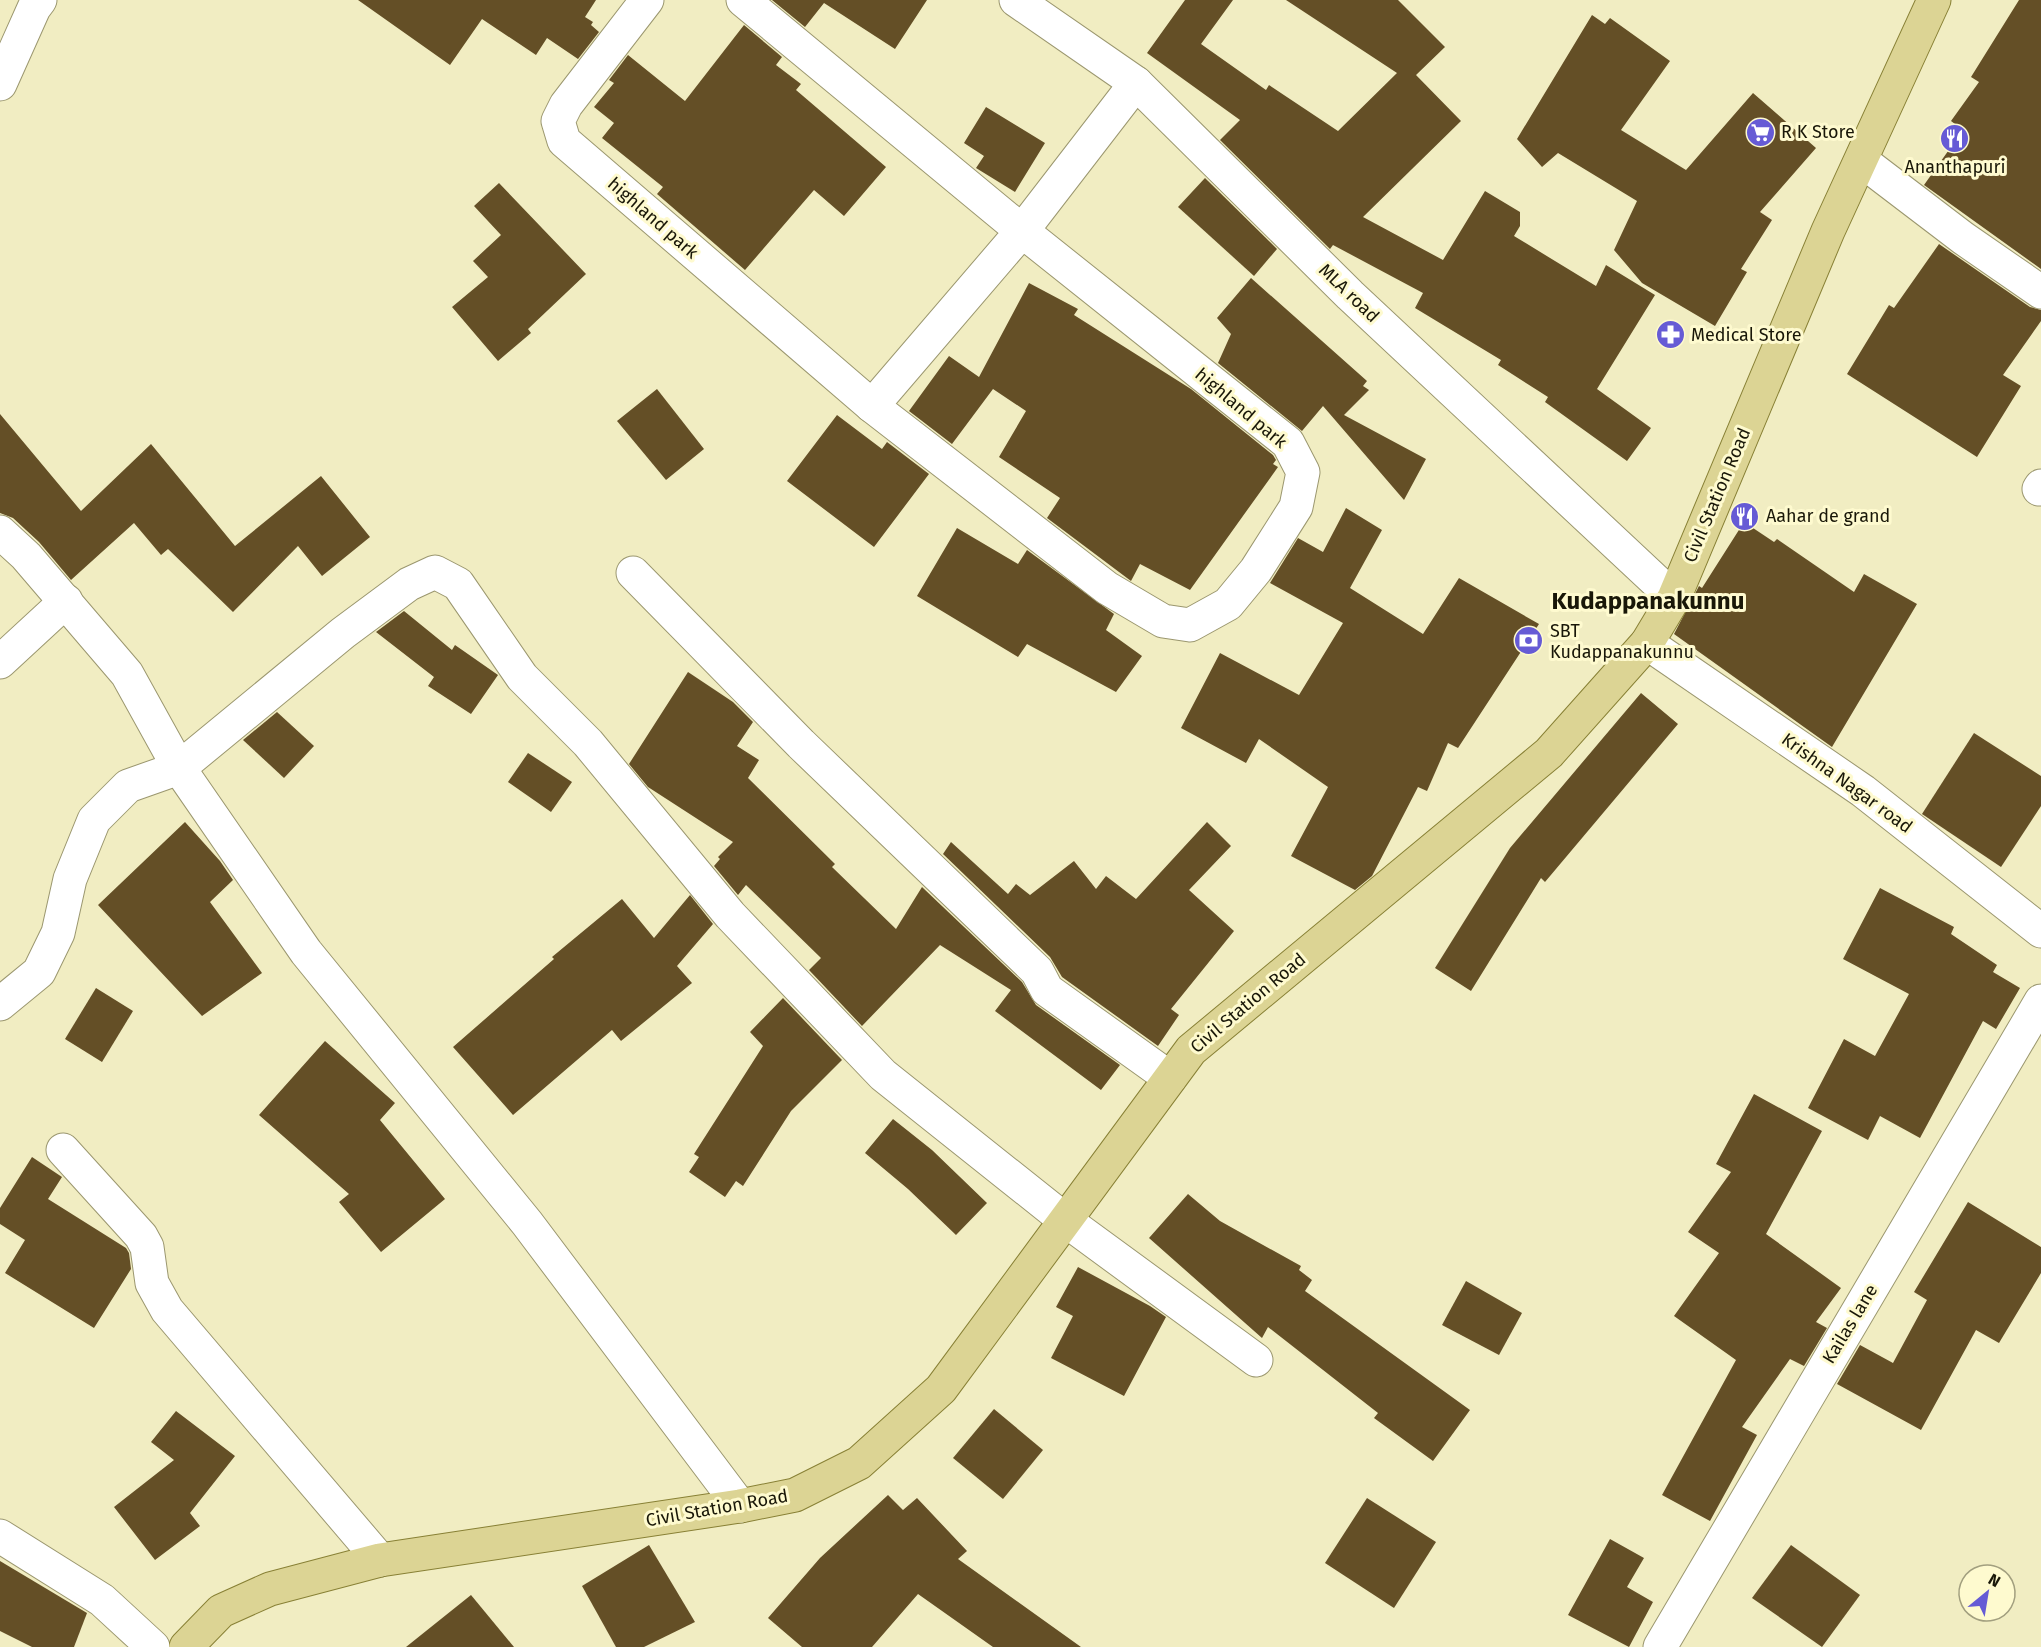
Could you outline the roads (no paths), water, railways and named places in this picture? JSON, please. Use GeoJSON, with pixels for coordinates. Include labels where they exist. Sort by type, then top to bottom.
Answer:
{"type":"FeatureCollection","features":[{"type":"Feature","properties":{"kind":"main road","name":"Civil Station Road"},"geometry":{"type":"LineString","coordinates":[[186,1647],[221,1611],[270,1589],[380,1560],[740,1506],[795,1495],[859,1463],[941,1389],[1191,1050],[1549,753],[1647,643],[1674,598],[1828,231],[1934,0]]}},
{"type":"Feature","properties":{"kind":"street"},"geometry":{"type":"LineString","coordinates":[[0,84],[34,8],[40,0]]}},
{"type":"Feature","properties":{"kind":"street","name":"highland park"},"geometry":{"type":"LineString","coordinates":[[647,0],[566,105],[558,121],[564,141],[872,406],[1107,588],[1163,621],[1190,625],[1228,604],[1256,570],[1296,507],[1303,472],[1288,443],[1022,231],[743,0]]}},
{"type":"Feature","properties":{"kind":"street","name":"MLA road"},"geometry":{"type":"LineString","coordinates":[[1016,0],[1136,83],[1350,295],[1674,598]]}},
{"type":"Feature","properties":{"kind":"street"},"geometry":{"type":"LineString","coordinates":[[872,406],[1022,231],[1136,83]]}},
{"type":"Feature","properties":{"kind":"street"},"geometry":{"type":"LineString","coordinates":[[1862,160],[1963,238],[2041,292]]}},
{"type":"Feature","properties":{"kind":"street"},"geometry":{"type":"LineString","coordinates":[[0,532],[26,556],[127,674],[179,768],[306,952],[527,1223],[740,1506]]}},
{"type":"Feature","properties":{"kind":"street"},"geometry":{"type":"LineString","coordinates":[[0,1004],[39,972],[58,933],[70,879],[94,820],[128,786],[179,768],[343,633],[409,584],[435,572],[443,574],[458,584],[522,677],[588,743],[730,915],[883,1075],[1065,1220],[1256,1360]]}},
{"type":"Feature","properties":{"kind":"street"},"geometry":{"type":"LineString","coordinates":[[633,573],[801,744],[961,901],[1037,971],[1047,990],[1170,1078]]}},
{"type":"Feature","properties":{"kind":"street"},"geometry":{"type":"LineString","coordinates":[[0,662],[66,601]]}},
{"type":"Feature","properties":{"kind":"street","name":"Krishna Nagar road"},"geometry":{"type":"LineString","coordinates":[[1647,643],[1863,791],[2041,931]]}},
{"type":"Feature","properties":{"kind":"street","name":"Kailas lane"},"geometry":{"type":"LineString","coordinates":[[1660,1647],[2041,1001]]}},
{"type":"Feature","properties":{"kind":"street"},"geometry":{"type":"LineString","coordinates":[[63,1150],[141,1236],[147,1247],[152,1283],[167,1310],[380,1560]]}},
{"type":"Feature","properties":{"kind":"street"},"geometry":{"type":"LineString","coordinates":[[0,1536],[102,1599],[153,1647]]}},
{"type":"Feature","properties":{"kind":"place","name":"R K Store"},"geometry":{"type":"Point","coordinates":[1760,132]}},
{"type":"Feature","properties":{"kind":"place","name":"Ananthapuri"},"geometry":{"type":"Point","coordinates":[1955,138]}},
{"type":"Feature","properties":{"kind":"place","name":"Medical Store"},"geometry":{"type":"Point","coordinates":[1670,335]}},
{"type":"Feature","properties":{"kind":"place","name":"Aahar de grand"},"geometry":{"type":"Point","coordinates":[1745,516]}},
{"type":"Feature","properties":{"kind":"place","name":"SBT Kudappanakunnu"},"geometry":{"type":"Point","coordinates":[1529,641]}},
{"type":"Feature","properties":{"kind":"district","name":"Kudappanakunnu"},"geometry":{"type":"Point","coordinates":[1648,601]}}]}
